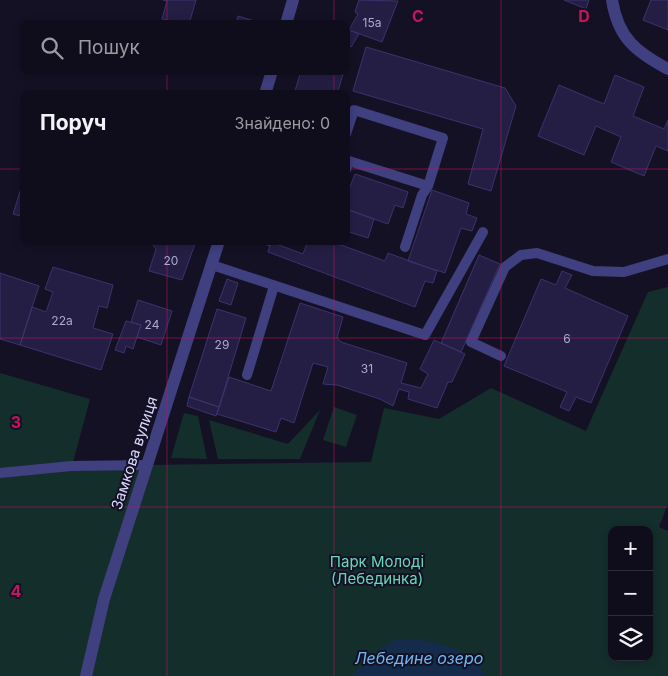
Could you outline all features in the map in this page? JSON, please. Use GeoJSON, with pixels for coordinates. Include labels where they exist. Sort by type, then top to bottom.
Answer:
{"type":"FeatureCollection","features":[{"type":"Feature","properties":{"kind":"street"},"geometry":{"type":"LineString","coordinates":[[287,20],[292,0]]}},
{"type":"Feature","properties":{"kind":"street"},"geometry":{"type":"LineString","coordinates":[[612,0],[618,21],[630,44],[647,58],[668,69]]}},
{"type":"Feature","properties":{"kind":"street"},"geometry":{"type":"LineString","coordinates":[[267,90],[271,75]]}},
{"type":"Feature","properties":{"kind":"street","name":"Замкова вулиця"},"geometry":{"type":"LineString","coordinates":[[86,676],[104,599],[218,245]]}},
{"type":"Feature","properties":{"kind":"lane"},"geometry":{"type":"LineString","coordinates":[[350,122],[354,110],[443,138],[428,186],[422,195],[405,247]]}},
{"type":"Feature","properties":{"kind":"lane"},"geometry":{"type":"LineString","coordinates":[[350,165],[428,186]]}},
{"type":"Feature","properties":{"kind":"lane"},"geometry":{"type":"LineString","coordinates":[[212,265],[425,334],[483,232]]}},
{"type":"Feature","properties":{"kind":"lane"},"geometry":{"type":"LineString","coordinates":[[501,356],[471,342],[505,267],[521,255],[537,253],[593,271],[624,272],[668,259]]}},
{"type":"Feature","properties":{"kind":"lane"},"geometry":{"type":"LineString","coordinates":[[247,375],[274,286]]}},
{"type":"Feature","properties":{"kind":"lane"},"geometry":{"type":"LineString","coordinates":[[0,473],[71,466],[147,465]]}},
{"type":"Feature","properties":{"kind":"green space","name":"Парк Молоді (Лебединка)"},"geometry":{"type":"Polygon","coordinates":[[[668,287],[668,504],[659,527],[668,531],[668,676],[0,676],[0,373],[90,399],[72,466],[371,462],[384,408],[439,419],[491,388],[586,431],[648,292],[668,287]]]}},
{"type":"Feature","properties":{"kind":"green space"},"geometry":{"type":"Polygon","coordinates":[[[334,407],[357,415],[346,447],[323,440],[334,407]]]}},
{"type":"Feature","properties":{"kind":"green space"},"geometry":{"type":"Polygon","coordinates":[[[320,410],[300,459],[218,459],[209,420],[288,444],[320,410]]]}},
{"type":"Feature","properties":{"kind":"green space"},"geometry":{"type":"Polygon","coordinates":[[[184,413],[198,416],[207,459],[171,458],[184,413]]]}},
{"type":"Feature","properties":{"kind":"water","name":"Лебедине озеро"},"geometry":{"type":"Polygon","coordinates":[[[398,639],[426,641],[445,645],[473,660],[486,676],[351,676],[378,651],[398,639]]]}},
{"type":"Feature","properties":{"kind":"building"},"geometry":{"type":"Polygon","coordinates":[[[163,0],[196,0],[190,20],[162,19],[167,1],[163,0]]]}},
{"type":"Feature","properties":{"kind":"building"},"geometry":{"type":"Polygon","coordinates":[[[359,0],[398,1],[382,42],[350,30],[358,14],[355,12],[359,0]]]}},
{"type":"Feature","properties":{"kind":"building"},"geometry":{"type":"Polygon","coordinates":[[[564,0],[589,0],[586,9],[564,0]]]}},
{"type":"Feature","properties":{"kind":"building"},"geometry":{"type":"Polygon","coordinates":[[[651,0],[668,0],[668,30],[643,20],[651,0]]]}},
{"type":"Feature","properties":{"kind":"building"},"geometry":{"type":"Polygon","coordinates":[[[238,16],[251,20],[237,20],[238,16]]]}},
{"type":"Feature","properties":{"kind":"building"},"geometry":{"type":"Polygon","coordinates":[[[350,30],[359,34],[350,46],[350,30]]]}},
{"type":"Feature","properties":{"kind":"building"},"geometry":{"type":"Polygon","coordinates":[[[366,47],[505,88],[516,106],[491,191],[468,184],[483,129],[353,91],[366,47]]]}},
{"type":"Feature","properties":{"kind":"building"},"geometry":{"type":"Polygon","coordinates":[[[300,75],[343,75],[338,90],[295,90],[300,75]]]}},
{"type":"Feature","properties":{"kind":"building"},"geometry":{"type":"Polygon","coordinates":[[[615,75],[644,87],[633,116],[664,129],[668,120],[668,151],[656,146],[644,176],[611,162],[621,137],[596,126],[584,155],[538,136],[559,85],[604,104],[615,75]]]}},
{"type":"Feature","properties":{"kind":"building"},"geometry":{"type":"Polygon","coordinates":[[[355,174],[408,192],[403,208],[395,205],[388,224],[350,210],[350,187],[355,174]]]}},
{"type":"Feature","properties":{"kind":"building"},"geometry":{"type":"Polygon","coordinates":[[[432,190],[469,203],[466,214],[477,218],[472,231],[461,228],[445,273],[408,261],[432,190]]]}},
{"type":"Feature","properties":{"kind":"building"},"geometry":{"type":"Polygon","coordinates":[[[20,192],[20,216],[13,214],[20,192]]]}},
{"type":"Feature","properties":{"kind":"building"},"geometry":{"type":"Polygon","coordinates":[[[350,210],[374,219],[368,238],[350,232],[350,210]]]}},
{"type":"Feature","properties":{"kind":"building"},"geometry":{"type":"Polygon","coordinates":[[[153,245],[195,245],[182,280],[149,271],[156,249],[153,245]]]}},
{"type":"Feature","properties":{"kind":"building"},"geometry":{"type":"Polygon","coordinates":[[[270,245],[279,245],[303,254],[306,245],[341,245],[385,261],[388,253],[437,271],[433,283],[425,281],[415,307],[268,252],[270,245]]]}},
{"type":"Feature","properties":{"kind":"building"},"geometry":{"type":"Polygon","coordinates":[[[479,255],[500,264],[461,352],[441,343],[479,255]]]}},
{"type":"Feature","properties":{"kind":"building"},"geometry":{"type":"Polygon","coordinates":[[[53,267],[113,285],[107,308],[99,306],[93,328],[113,334],[101,370],[20,345],[32,307],[46,312],[53,292],[45,289],[53,267]]]}},
{"type":"Feature","properties":{"kind":"building"},"geometry":{"type":"Polygon","coordinates":[[[562,271],[572,275],[565,288],[628,316],[591,403],[576,397],[569,411],[560,407],[567,392],[504,366],[541,279],[556,285],[562,271]]]}},
{"type":"Feature","properties":{"kind":"building"},"geometry":{"type":"Polygon","coordinates":[[[0,273],[39,286],[20,345],[0,339],[0,273]]]}},
{"type":"Feature","properties":{"kind":"building"},"geometry":{"type":"Polygon","coordinates":[[[227,279],[238,283],[231,305],[219,301],[227,279]]]}},
{"type":"Feature","properties":{"kind":"building"},"geometry":{"type":"Polygon","coordinates":[[[138,300],[172,311],[161,345],[137,337],[141,325],[131,322],[138,300]]]}},
{"type":"Feature","properties":{"kind":"building"},"geometry":{"type":"Polygon","coordinates":[[[300,303],[343,317],[337,338],[341,342],[407,363],[401,383],[421,388],[428,374],[420,369],[434,340],[465,354],[452,382],[448,382],[437,408],[408,399],[409,392],[399,389],[393,406],[380,399],[337,385],[323,384],[328,367],[313,363],[294,423],[281,418],[276,432],[217,414],[229,377],[271,391],[300,303]]]}},
{"type":"Feature","properties":{"kind":"building"},"geometry":{"type":"Polygon","coordinates":[[[217,309],[246,318],[219,407],[189,397],[217,309]]]}},
{"type":"Feature","properties":{"kind":"building"},"geometry":{"type":"Polygon","coordinates":[[[126,321],[141,325],[133,349],[126,346],[124,353],[115,350],[126,321]]]}},
{"type":"Feature","properties":{"kind":"building"},"geometry":{"type":"Polygon","coordinates":[[[189,397],[219,407],[216,416],[187,406],[189,397]]]}}]}
